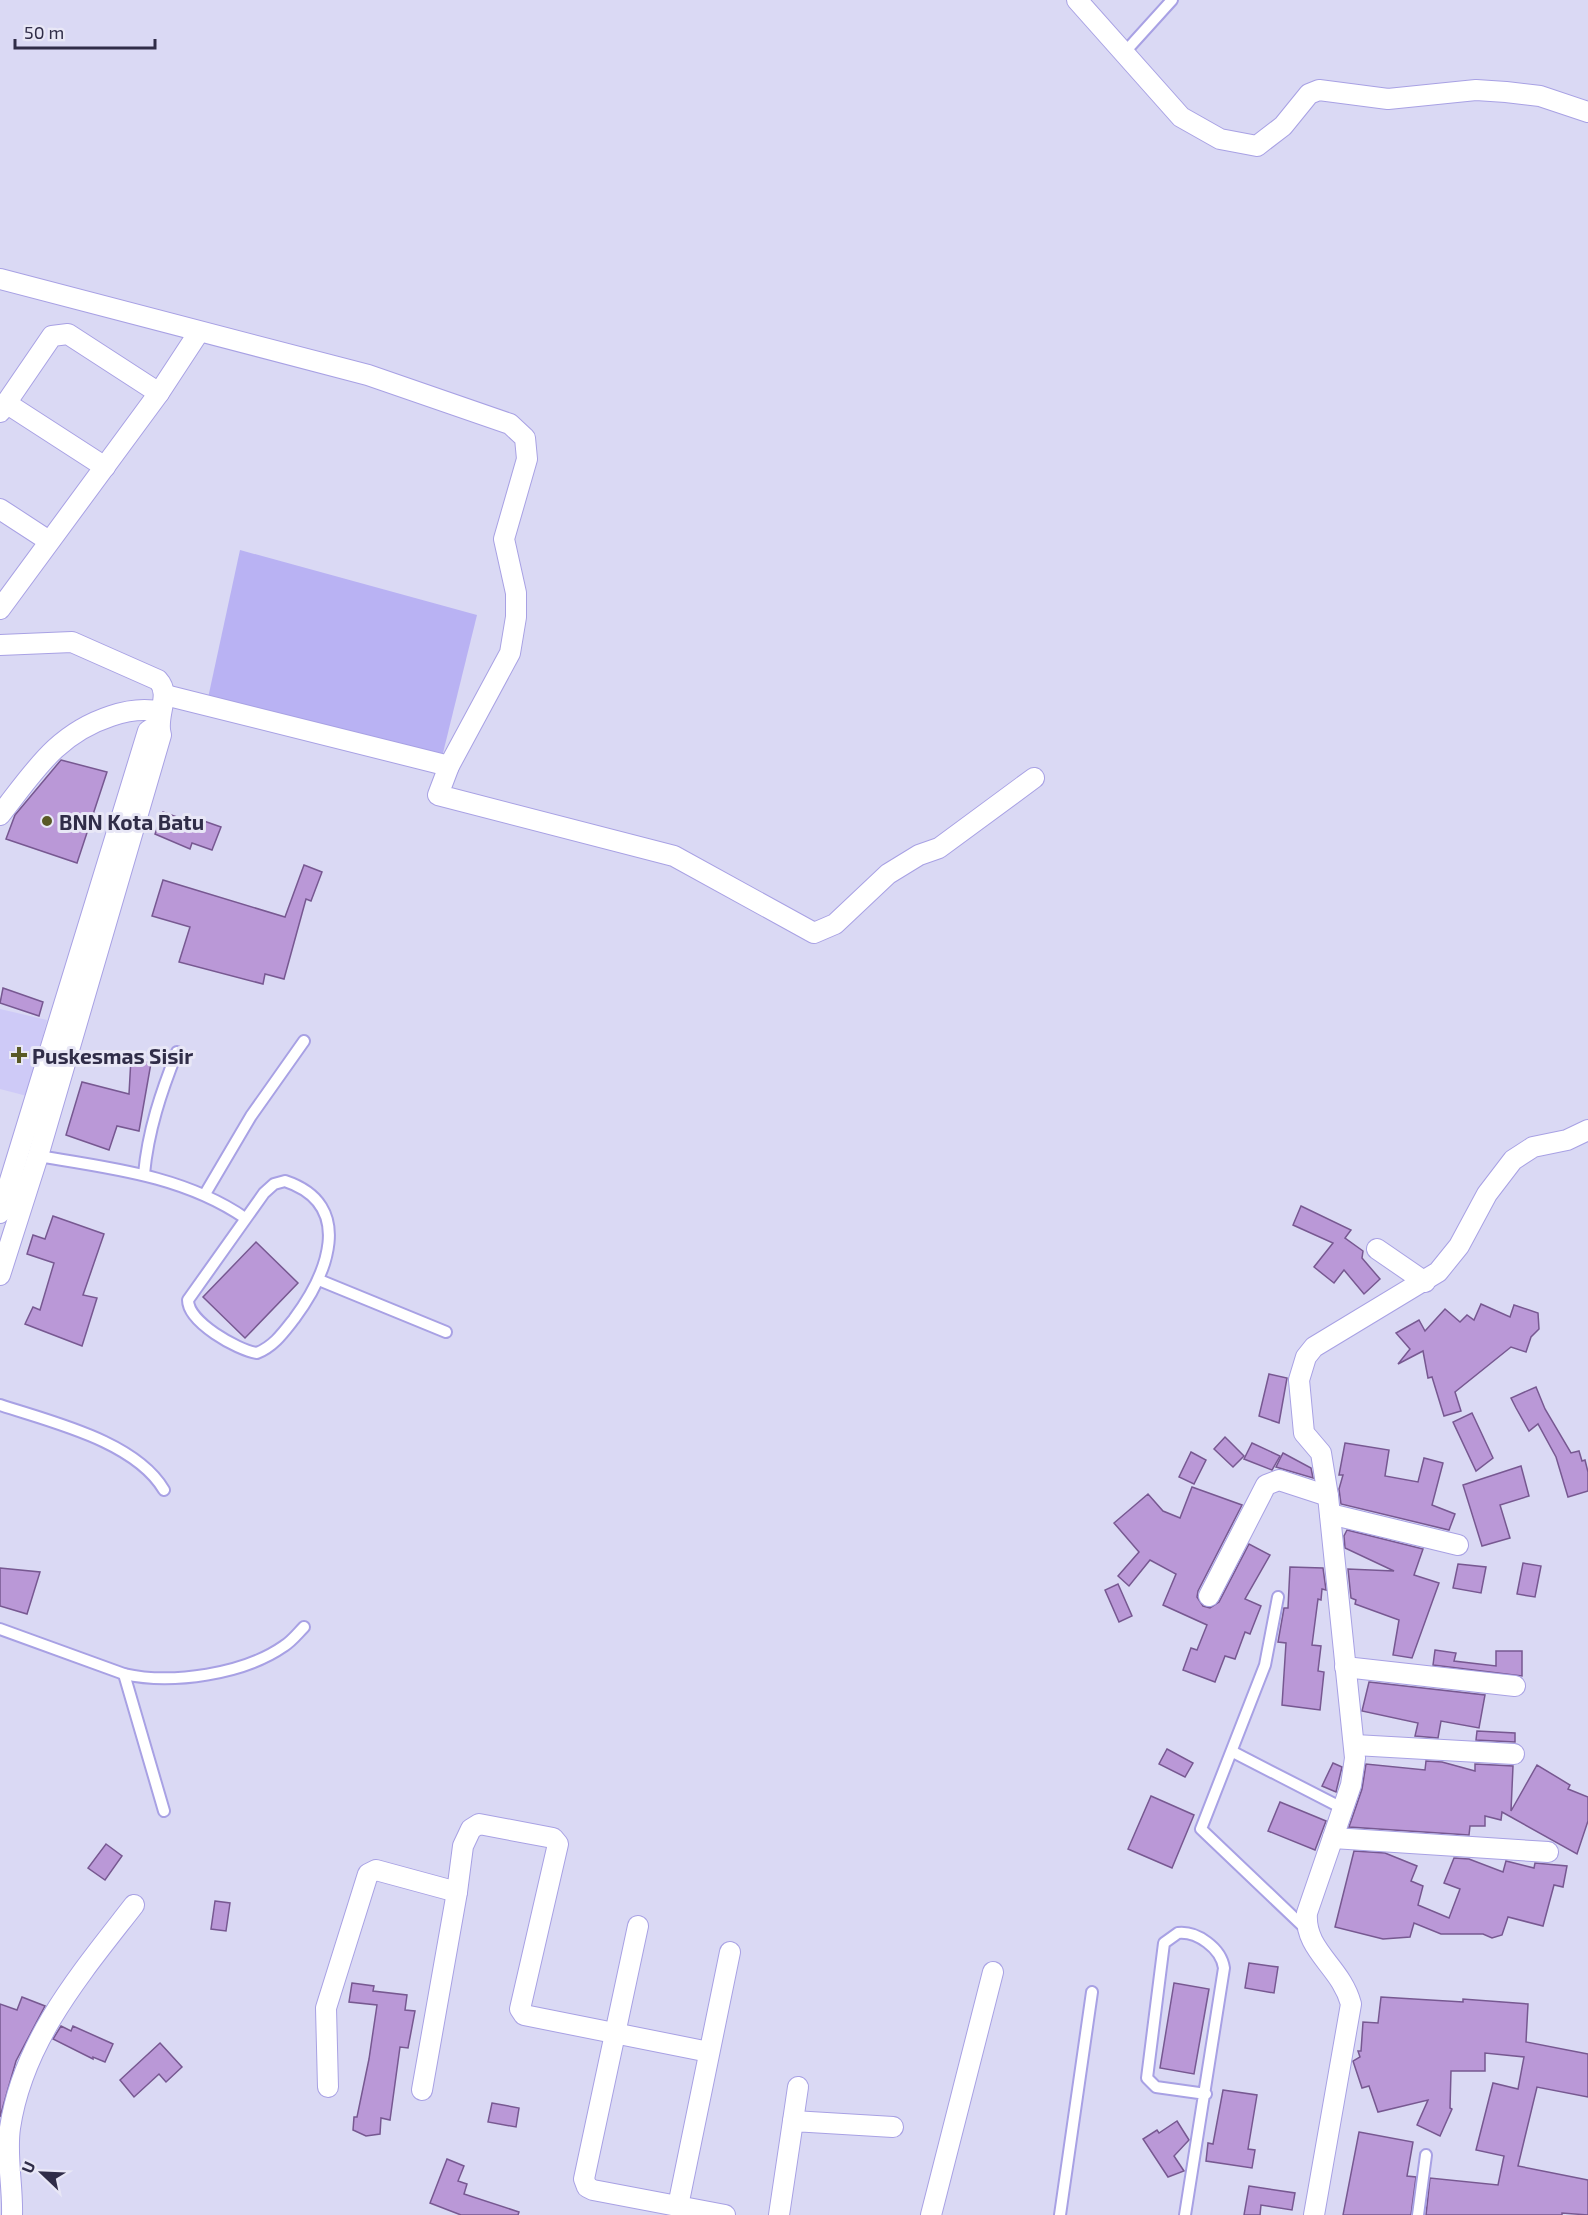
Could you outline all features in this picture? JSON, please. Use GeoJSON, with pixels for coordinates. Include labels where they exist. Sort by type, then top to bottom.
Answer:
{"type":"FeatureCollection","features":[{"type":"Feature","properties":{"kind":"street"},"geometry":{"type":"LineString","coordinates":[[1077,0],[1181,117],[1220,139],[1244,145],[1257,146],[1270,138],[1309,94],[1319,90],[1388,99],[1476,90],[1506,92],[1540,96],[1588,112]]}},
{"type":"Feature","properties":{"kind":"street"},"geometry":{"type":"LineString","coordinates":[[0,279],[368,375],[510,424],[525,438],[527,459],[504,539],[516,592],[516,617],[510,653],[445,775],[438,795],[674,856],[814,933],[835,924],[888,874],[919,855],[939,848],[1034,778]]}},
{"type":"Feature","properties":{"kind":"street"},"geometry":{"type":"LineString","coordinates":[[0,609],[159,393],[199,332]]}},
{"type":"Feature","properties":{"kind":"street"},"geometry":{"type":"LineString","coordinates":[[105,467],[3,407],[52,336],[68,334],[159,393]]}},
{"type":"Feature","properties":{"kind":"street"},"geometry":{"type":"LineString","coordinates":[[0,509],[49,541]]}},
{"type":"Feature","properties":{"kind":"street"},"geometry":{"type":"LineString","coordinates":[[0,645],[72,642],[158,680],[163,685],[161,735],[38,1156],[0,1275]]}},
{"type":"Feature","properties":{"kind":"street"},"geometry":{"type":"LineString","coordinates":[[0,815],[48,753],[78,730],[125,712],[162,708],[445,775]]}},
{"type":"Feature","properties":{"kind":"street"},"geometry":{"type":"LineString","coordinates":[[0,1213],[9,1149],[148,731],[162,708]]}},
{"type":"Feature","properties":{"kind":"street"},"geometry":{"type":"LineString","coordinates":[[1314,2215],[1350,2004],[1346,1987],[1310,1939],[1306,1929],[1307,1913],[1344,1809],[1354,1770],[1355,1745],[1329,1505],[1321,1453],[1304,1433],[1299,1380],[1301,1368],[1314,1347],[1425,1282],[1459,1246],[1487,1194],[1513,1160],[1533,1147],[1567,1140],[1588,1130]]}},
{"type":"Feature","properties":{"kind":"street"},"geometry":{"type":"LineString","coordinates":[[9,1149],[38,1156]]}},
{"type":"Feature","properties":{"kind":"street"},"geometry":{"type":"LineString","coordinates":[[1377,1249],[1425,1282]]}},
{"type":"Feature","properties":{"kind":"street"},"geometry":{"type":"LineString","coordinates":[[1209,1596],[1266,1485],[1279,1480],[1329,1505],[1458,1545]]}},
{"type":"Feature","properties":{"kind":"street"},"geometry":{"type":"LineString","coordinates":[[1345,1667],[1515,1686]]}},
{"type":"Feature","properties":{"kind":"street"},"geometry":{"type":"LineString","coordinates":[[1355,1745],[1514,1754]]}},
{"type":"Feature","properties":{"kind":"street"},"geometry":{"type":"LineString","coordinates":[[422,2090],[457,1892],[463,1845],[474,1826],[514,1829],[553,1838],[558,1844],[558,1853],[520,2009],[530,2018],[709,2052]]}},
{"type":"Feature","properties":{"kind":"street"},"geometry":{"type":"LineString","coordinates":[[1333,1838],[1548,1852]]}},
{"type":"Feature","properties":{"kind":"street"},"geometry":{"type":"LineString","coordinates":[[328,2087],[326,2008],[368,1874],[376,1870],[457,1892]]}},
{"type":"Feature","properties":{"kind":"street"},"geometry":{"type":"LineString","coordinates":[[12,2215],[9,2130],[17,2090],[37,2043],[57,2007],[134,1905]]}},
{"type":"Feature","properties":{"kind":"street"},"geometry":{"type":"LineString","coordinates":[[638,1926],[584,2179],[587,2187],[724,2215]]}},
{"type":"Feature","properties":{"kind":"street"},"geometry":{"type":"LineString","coordinates":[[678,2206],[730,1952]]}},
{"type":"Feature","properties":{"kind":"street"},"geometry":{"type":"LineString","coordinates":[[931,2215],[993,1972]]}},
{"type":"Feature","properties":{"kind":"street"},"geometry":{"type":"LineString","coordinates":[[778,2215],[798,2088]]}},
{"type":"Feature","properties":{"kind":"street"},"geometry":{"type":"LineString","coordinates":[[793,2121],[893,2127]]}},
{"type":"Feature","properties":{"kind":"lane"},"geometry":{"type":"LineString","coordinates":[[1125,53],[1172,0]]}},
{"type":"Feature","properties":{"kind":"lane"},"geometry":{"type":"LineString","coordinates":[[205,1194],[251,1116],[304,1041]]}},
{"type":"Feature","properties":{"kind":"lane"},"geometry":{"type":"LineString","coordinates":[[144,1174],[146,1149],[157,1104],[177,1052]]}},
{"type":"Feature","properties":{"kind":"lane"},"geometry":{"type":"LineString","coordinates":[[38,1156],[144,1174],[205,1194],[245,1218]]}},
{"type":"Feature","properties":{"kind":"lane"},"geometry":{"type":"LineString","coordinates":[[285,1181],[298,1186],[322,1207],[328,1222],[330,1241],[319,1280],[308,1299],[276,1342],[257,1353],[235,1347],[195,1317],[188,1308],[192,1290],[245,1218],[274,1184],[285,1181]]}},
{"type":"Feature","properties":{"kind":"lane"},"geometry":{"type":"LineString","coordinates":[[319,1280],[446,1332]]}},
{"type":"Feature","properties":{"kind":"lane"},"geometry":{"type":"LineString","coordinates":[[0,1405],[67,1427],[128,1455],[156,1476],[164,1490]]}},
{"type":"Feature","properties":{"kind":"lane"},"geometry":{"type":"LineString","coordinates":[[1278,1598],[1265,1665],[1233,1752],[1201,1829],[1306,1929]]}},
{"type":"Feature","properties":{"kind":"lane"},"geometry":{"type":"LineString","coordinates":[[0,1629],[124,1674],[144,1679],[171,1679],[243,1667],[287,1645],[304,1627]]}},
{"type":"Feature","properties":{"kind":"lane"},"geometry":{"type":"LineString","coordinates":[[124,1674],[164,1811]]}},
{"type":"Feature","properties":{"kind":"lane"},"geometry":{"type":"LineString","coordinates":[[1233,1752],[1344,1809]]}},
{"type":"Feature","properties":{"kind":"lane"},"geometry":{"type":"LineString","coordinates":[[1185,2215],[1206,2094],[1223,1962],[1222,1957],[1198,1936],[1178,1933],[1164,1943],[1148,2078],[1155,2087],[1206,2094]]}},
{"type":"Feature","properties":{"kind":"lane"},"geometry":{"type":"LineString","coordinates":[[1060,2215],[1092,1992]]}},
{"type":"Feature","properties":{"kind":"lane"},"geometry":{"type":"LineString","coordinates":[[1418,2215],[1426,2155]]}},
{"type":"Feature","properties":{"kind":"shaded area"},"geometry":{"type":"Polygon","coordinates":[[[240,550],[477,615],[442,757],[208,698],[240,550]]]}},
{"type":"Feature","properties":{"kind":"shaded area","name":"Puskesmas Sisir"},"geometry":{"type":"Polygon","coordinates":[[[0,1009],[47,1020],[27,1096],[0,1089],[0,1009]]]}},
{"type":"Feature","properties":{"kind":"building"},"geometry":{"type":"Polygon","coordinates":[[[61,760],[107,772],[77,863],[6,839],[15,815],[61,760]]]}},
{"type":"Feature","properties":{"kind":"building"},"geometry":{"type":"Polygon","coordinates":[[[163,812],[199,825],[201,820],[221,827],[212,850],[192,843],[190,849],[155,834],[163,812]]]}},
{"type":"Feature","properties":{"kind":"building"},"geometry":{"type":"Polygon","coordinates":[[[304,865],[322,872],[311,901],[306,899],[284,979],[265,974],[263,984],[179,962],[190,927],[152,916],[163,880],[285,917],[304,865]]]}},
{"type":"Feature","properties":{"kind":"building"},"geometry":{"type":"Polygon","coordinates":[[[3,988],[43,1002],[39,1016],[0,1003],[3,988]]]}},
{"type":"Feature","properties":{"kind":"building"},"geometry":{"type":"Polygon","coordinates":[[[131,1058],[151,1063],[139,1131],[117,1126],[109,1150],[66,1135],[82,1082],[129,1094],[131,1058]]]}},
{"type":"Feature","properties":{"kind":"building"},"geometry":{"type":"Polygon","coordinates":[[[1301,1206],[1351,1230],[1345,1238],[1363,1251],[1362,1258],[1380,1279],[1364,1294],[1344,1270],[1334,1283],[1314,1267],[1333,1243],[1293,1225],[1301,1206]]]}},
{"type":"Feature","properties":{"kind":"building"},"geometry":{"type":"Polygon","coordinates":[[[53,1216],[104,1234],[83,1295],[97,1298],[82,1346],[25,1324],[33,1307],[40,1310],[54,1263],[27,1254],[33,1235],[45,1239],[53,1216]]]}},
{"type":"Feature","properties":{"kind":"building"},"geometry":{"type":"Polygon","coordinates":[[[256,1242],[298,1283],[245,1338],[203,1297],[256,1242]]]}},
{"type":"Feature","properties":{"kind":"building"},"geometry":{"type":"Polygon","coordinates":[[[1481,1304],[1510,1317],[1514,1305],[1538,1313],[1539,1329],[1531,1337],[1526,1352],[1511,1347],[1455,1392],[1461,1411],[1444,1416],[1432,1377],[1428,1378],[1423,1351],[1398,1364],[1410,1349],[1396,1333],[1419,1320],[1425,1331],[1445,1309],[1460,1322],[1467,1315],[1474,1320],[1481,1304]]]}},
{"type":"Feature","properties":{"kind":"building"},"geometry":{"type":"Polygon","coordinates":[[[1269,1374],[1287,1378],[1279,1423],[1259,1416],[1269,1374]]]}},
{"type":"Feature","properties":{"kind":"building"},"geometry":{"type":"Polygon","coordinates":[[[1536,1387],[1545,1409],[1571,1453],[1579,1451],[1582,1461],[1585,1460],[1588,1472],[1588,1491],[1568,1497],[1556,1457],[1538,1424],[1529,1431],[1511,1398],[1536,1387]]]}},
{"type":"Feature","properties":{"kind":"building"},"geometry":{"type":"Polygon","coordinates":[[[1472,1413],[1493,1458],[1476,1471],[1453,1422],[1472,1413]]]}},
{"type":"Feature","properties":{"kind":"building"},"geometry":{"type":"Polygon","coordinates":[[[1225,1437],[1244,1456],[1233,1467],[1214,1449],[1225,1437]]]}},
{"type":"Feature","properties":{"kind":"building"},"geometry":{"type":"Polygon","coordinates":[[[1252,1443],[1280,1456],[1272,1470],[1244,1459],[1252,1443]]]}},
{"type":"Feature","properties":{"kind":"building"},"geometry":{"type":"Polygon","coordinates":[[[1345,1443],[1389,1450],[1385,1476],[1418,1482],[1424,1458],[1443,1463],[1432,1505],[1455,1514],[1449,1530],[1341,1504],[1339,1489],[1343,1475],[1339,1475],[1345,1443]]]}},
{"type":"Feature","properties":{"kind":"building"},"geometry":{"type":"Polygon","coordinates":[[[1191,1452],[1206,1460],[1194,1484],[1179,1477],[1191,1452]]]}},
{"type":"Feature","properties":{"kind":"building"},"geometry":{"type":"Polygon","coordinates":[[[1283,1453],[1311,1468],[1313,1478],[1276,1467],[1283,1453]]]}},
{"type":"Feature","properties":{"kind":"building"},"geometry":{"type":"Polygon","coordinates":[[[1521,1466],[1529,1496],[1500,1505],[1510,1538],[1482,1546],[1463,1485],[1521,1466]]]}},
{"type":"Feature","properties":{"kind":"building"},"geometry":{"type":"Polygon","coordinates":[[[1192,1487],[1242,1505],[1198,1591],[1197,1597],[1203,1606],[1210,1608],[1219,1602],[1249,1544],[1270,1555],[1245,1599],[1261,1606],[1250,1634],[1245,1632],[1235,1659],[1225,1656],[1215,1682],[1183,1670],[1191,1648],[1197,1650],[1207,1625],[1163,1605],[1176,1574],[1150,1560],[1129,1586],[1118,1576],[1139,1552],[1114,1523],[1148,1494],[1163,1511],[1180,1518],[1192,1487]]]}},
{"type":"Feature","properties":{"kind":"building"},"geometry":{"type":"Polygon","coordinates":[[[1347,1530],[1423,1549],[1414,1575],[1439,1583],[1412,1658],[1393,1655],[1399,1620],[1355,1604],[1356,1600],[1351,1598],[1348,1569],[1394,1571],[1345,1548],[1344,1536],[1347,1530]]]}},
{"type":"Feature","properties":{"kind":"building"},"geometry":{"type":"Polygon","coordinates":[[[1523,1563],[1541,1566],[1535,1597],[1517,1594],[1523,1563]]]}},
{"type":"Feature","properties":{"kind":"building"},"geometry":{"type":"Polygon","coordinates":[[[1458,1564],[1486,1567],[1481,1593],[1453,1588],[1458,1564]]]}},
{"type":"Feature","properties":{"kind":"building"},"geometry":{"type":"Polygon","coordinates":[[[1290,1567],[1323,1568],[1326,1590],[1322,1589],[1321,1600],[1318,1599],[1312,1645],[1321,1646],[1318,1671],[1324,1672],[1320,1710],[1282,1705],[1286,1643],[1278,1642],[1284,1608],[1288,1608],[1290,1567]]]}},
{"type":"Feature","properties":{"kind":"building"},"geometry":{"type":"Polygon","coordinates":[[[0,1568],[40,1572],[27,1614],[0,1606],[0,1568]]]}},
{"type":"Feature","properties":{"kind":"building"},"geometry":{"type":"Polygon","coordinates":[[[1118,1584],[1132,1616],[1119,1622],[1105,1590],[1118,1584]]]}},
{"type":"Feature","properties":{"kind":"building"},"geometry":{"type":"Polygon","coordinates":[[[1435,1650],[1456,1653],[1454,1661],[1496,1666],[1496,1651],[1522,1651],[1522,1676],[1433,1665],[1435,1650]]]}},
{"type":"Feature","properties":{"kind":"building"},"geometry":{"type":"Polygon","coordinates":[[[1369,1682],[1485,1695],[1479,1728],[1441,1721],[1438,1738],[1415,1736],[1418,1723],[1362,1711],[1369,1682]]]}},
{"type":"Feature","properties":{"kind":"building"},"geometry":{"type":"Polygon","coordinates":[[[1477,1731],[1515,1733],[1515,1742],[1476,1740],[1477,1731]]]}},
{"type":"Feature","properties":{"kind":"building"},"geometry":{"type":"Polygon","coordinates":[[[1167,1749],[1193,1763],[1185,1777],[1159,1764],[1167,1749]]]}},
{"type":"Feature","properties":{"kind":"building"},"geometry":{"type":"Polygon","coordinates":[[[1426,1761],[1442,1762],[1475,1771],[1475,1764],[1513,1766],[1511,1811],[1537,1765],[1570,1785],[1568,1789],[1588,1797],[1588,1821],[1577,1854],[1502,1812],[1501,1820],[1485,1816],[1485,1826],[1470,1826],[1469,1835],[1349,1827],[1362,1789],[1366,1764],[1425,1770],[1426,1761]]]}},
{"type":"Feature","properties":{"kind":"building"},"geometry":{"type":"Polygon","coordinates":[[[1333,1763],[1342,1767],[1336,1792],[1322,1786],[1333,1763]]]}},
{"type":"Feature","properties":{"kind":"building"},"geometry":{"type":"Polygon","coordinates":[[[1151,1796],[1194,1815],[1172,1868],[1128,1849],[1151,1796]]]}},
{"type":"Feature","properties":{"kind":"building"},"geometry":{"type":"Polygon","coordinates":[[[1280,1802],[1326,1821],[1315,1850],[1268,1831],[1280,1802]]]}},
{"type":"Feature","properties":{"kind":"building"},"geometry":{"type":"Polygon","coordinates":[[[106,1844],[122,1856],[105,1880],[88,1868],[106,1844]]]}},
{"type":"Feature","properties":{"kind":"building"},"geometry":{"type":"Polygon","coordinates":[[[1354,1851],[1385,1853],[1417,1866],[1411,1881],[1423,1886],[1418,1905],[1449,1918],[1460,1889],[1444,1883],[1454,1858],[1469,1859],[1503,1872],[1506,1861],[1534,1868],[1535,1863],[1567,1866],[1563,1887],[1554,1885],[1543,1926],[1508,1917],[1502,1935],[1492,1938],[1483,1934],[1441,1934],[1414,1923],[1410,1937],[1383,1939],[1335,1927],[1354,1851]]]}},
{"type":"Feature","properties":{"kind":"building"},"geometry":{"type":"Polygon","coordinates":[[[215,1901],[230,1903],[226,1931],[211,1929],[215,1901]]]}},
{"type":"Feature","properties":{"kind":"building"},"geometry":{"type":"Polygon","coordinates":[[[1249,1963],[1278,1967],[1274,1993],[1245,1988],[1249,1963]]]}},
{"type":"Feature","properties":{"kind":"building"},"geometry":{"type":"Polygon","coordinates":[[[352,1983],[374,1986],[373,1991],[407,1995],[405,2010],[415,2011],[408,2048],[400,2047],[390,2120],[381,2118],[380,2134],[366,2136],[353,2130],[354,2117],[357,2117],[369,2059],[377,2005],[349,2002],[352,1983]]]}},
{"type":"Feature","properties":{"kind":"building"},"geometry":{"type":"Polygon","coordinates":[[[1174,1983],[1209,1989],[1194,2074],[1160,2068],[1174,1983]]]}},
{"type":"Feature","properties":{"kind":"building"},"geometry":{"type":"Polygon","coordinates":[[[22,1997],[45,2006],[16,2061],[0,2117],[0,2004],[17,2010],[22,1997]]]}},
{"type":"Feature","properties":{"kind":"building"},"geometry":{"type":"Polygon","coordinates":[[[1381,1997],[1463,2002],[1463,1999],[1528,2004],[1526,2042],[1588,2054],[1588,2097],[1537,2087],[1518,2166],[1588,2180],[1588,2215],[1562,2213],[1562,2215],[1426,2215],[1430,2178],[1498,2185],[1504,2156],[1476,2150],[1493,2083],[1518,2089],[1524,2057],[1485,2053],[1485,2071],[1451,2071],[1450,2108],[1452,2109],[1440,2136],[1417,2125],[1428,2100],[1378,2112],[1369,2086],[1362,2088],[1353,2061],[1360,2057],[1358,2051],[1361,2051],[1363,2022],[1378,2023],[1381,1997]]]}},
{"type":"Feature","properties":{"kind":"building"},"geometry":{"type":"Polygon","coordinates":[[[61,2026],[71,2031],[73,2026],[113,2044],[105,2062],[93,2057],[93,2059],[53,2039],[61,2026]]]}},
{"type":"Feature","properties":{"kind":"building"},"geometry":{"type":"Polygon","coordinates":[[[160,2043],[182,2067],[166,2082],[159,2074],[134,2097],[120,2080],[160,2043]]]}},
{"type":"Feature","properties":{"kind":"building"},"geometry":{"type":"Polygon","coordinates":[[[1223,2090],[1257,2095],[1248,2149],[1255,2150],[1252,2168],[1206,2161],[1208,2143],[1213,2144],[1223,2090]]]}},
{"type":"Feature","properties":{"kind":"building"},"geometry":{"type":"Polygon","coordinates":[[[492,2103],[519,2108],[516,2127],[488,2122],[492,2103]]]}},
{"type":"Feature","properties":{"kind":"building"},"geometry":{"type":"Polygon","coordinates":[[[1177,2121],[1189,2140],[1174,2156],[1184,2171],[1168,2177],[1143,2139],[1157,2130],[1159,2133],[1177,2121]]]}},
{"type":"Feature","properties":{"kind":"building"},"geometry":{"type":"Polygon","coordinates":[[[1359,2132],[1413,2142],[1407,2176],[1416,2177],[1411,2215],[1343,2215],[1359,2132]]]}},
{"type":"Feature","properties":{"kind":"building"},"geometry":{"type":"Polygon","coordinates":[[[447,2159],[464,2166],[458,2181],[467,2184],[464,2194],[519,2212],[518,2215],[461,2215],[430,2203],[447,2159]]]}},
{"type":"Feature","properties":{"kind":"building"},"geometry":{"type":"Polygon","coordinates":[[[1249,2186],[1295,2193],[1292,2210],[1261,2205],[1260,2215],[1244,2215],[1249,2186]]]}},
{"type":"Feature","properties":{"kind":"place","name":"BNN Kota Batu"},"geometry":{"type":"Point","coordinates":[47,821]}},
{"type":"Feature","properties":{"kind":"place","name":"Puskesmas Sisir"},"geometry":{"type":"Point","coordinates":[19,1055]}}]}
